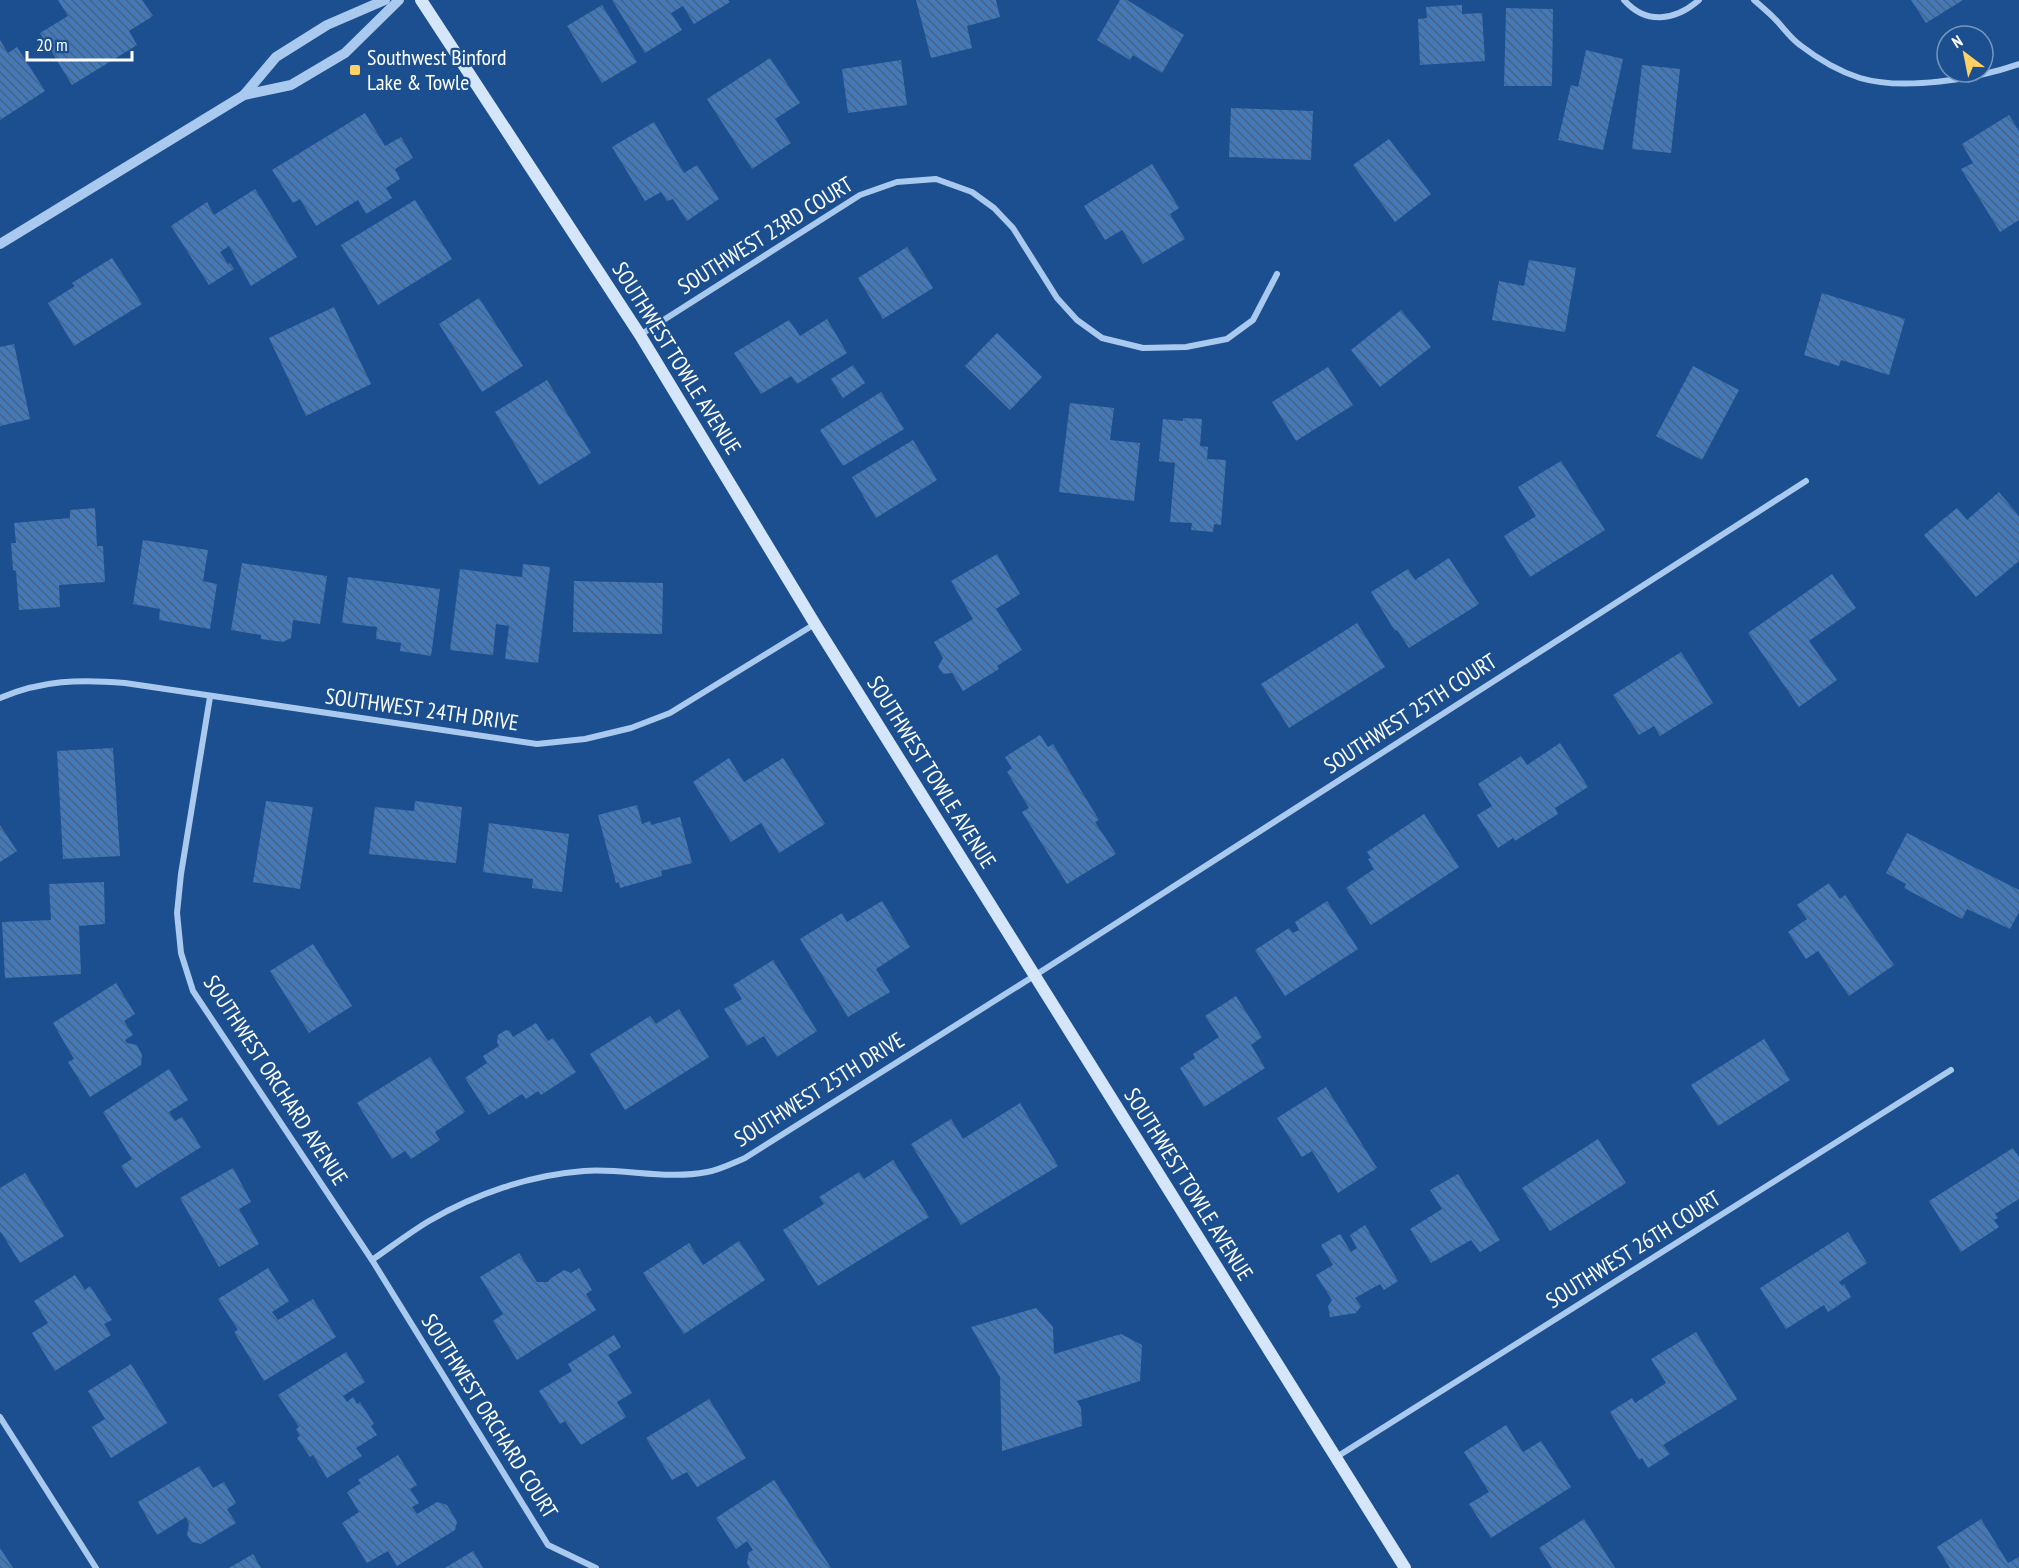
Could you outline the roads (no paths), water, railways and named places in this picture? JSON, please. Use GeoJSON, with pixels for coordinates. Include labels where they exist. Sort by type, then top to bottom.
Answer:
{"type":"FeatureCollection","features":[{"type":"Feature","properties":{"kind":"main road","name":"SOUTHWEST TOWLE AVENUE"},"geometry":{"type":"LineString","coordinates":[[421,0],[640,335],[815,624],[1405,1568]]}},
{"type":"Feature","properties":{"kind":"street"},"geometry":{"type":"LineString","coordinates":[[0,244],[244,95],[276,57],[327,25],[386,0]]}},
{"type":"Feature","properties":{"kind":"street"},"geometry":{"type":"LineString","coordinates":[[244,95],[291,85],[345,53],[399,0]]}},
{"type":"Feature","properties":{"kind":"street"},"geometry":{"type":"LineString","coordinates":[[1623,0],[1647,17],[1668,16],[1689,8],[1699,0]]}},
{"type":"Feature","properties":{"kind":"street"},"geometry":{"type":"LineString","coordinates":[[1754,0],[1797,44],[1827,63],[1861,78],[1898,82],[1955,81],[2019,64]]}},
{"type":"Feature","properties":{"kind":"street","name":"SOUTHWEST 23RD COURT"},"geometry":{"type":"LineString","coordinates":[[640,335],[860,195],[897,182],[936,180],[972,192],[994,208],[1013,228],[1056,298],[1077,320],[1102,338],[1143,348],[1186,347],[1227,339],[1253,320],[1277,274]]}},
{"type":"Feature","properties":{"kind":"street","name":"SOUTHWEST 25TH COURT"},"geometry":{"type":"LineString","coordinates":[[1034,976],[1806,481]]}},
{"type":"Feature","properties":{"kind":"street","name":"SOUTHWEST 24TH DRIVE"},"geometry":{"type":"LineString","coordinates":[[0,698],[42,684],[83,680],[125,682],[210,697],[537,744],[585,739],[632,728],[670,713],[815,624]]}},
{"type":"Feature","properties":{"kind":"street","name":"SOUTHWEST ORCHARD AVENUE"},"geometry":{"type":"LineString","coordinates":[[210,697],[181,874],[177,913],[181,953],[193,991],[372,1260]]}},
{"type":"Feature","properties":{"kind":"street","name":"SOUTHWEST 25TH DRIVE"},"geometry":{"type":"LineString","coordinates":[[372,1260],[429,1221],[465,1202],[504,1187],[543,1177],[584,1171],[624,1171],[668,1175],[707,1172],[745,1158],[1034,976]]}},
{"type":"Feature","properties":{"kind":"street","name":"SOUTHWEST 26TH COURT"},"geometry":{"type":"LineString","coordinates":[[1335,1458],[1950,1070]]}},
{"type":"Feature","properties":{"kind":"street","name":"SOUTHWEST ORCHARD COURT"},"geometry":{"type":"LineString","coordinates":[[372,1260],[548,1545],[596,1568]]}},
{"type":"Feature","properties":{"kind":"street"},"geometry":{"type":"LineString","coordinates":[[0,1417],[96,1568]]}},
{"type":"Feature","properties":{"kind":"place","name":"Southwest Binford Lake & Towle"},"geometry":{"type":"Point","coordinates":[355,70]}}]}
